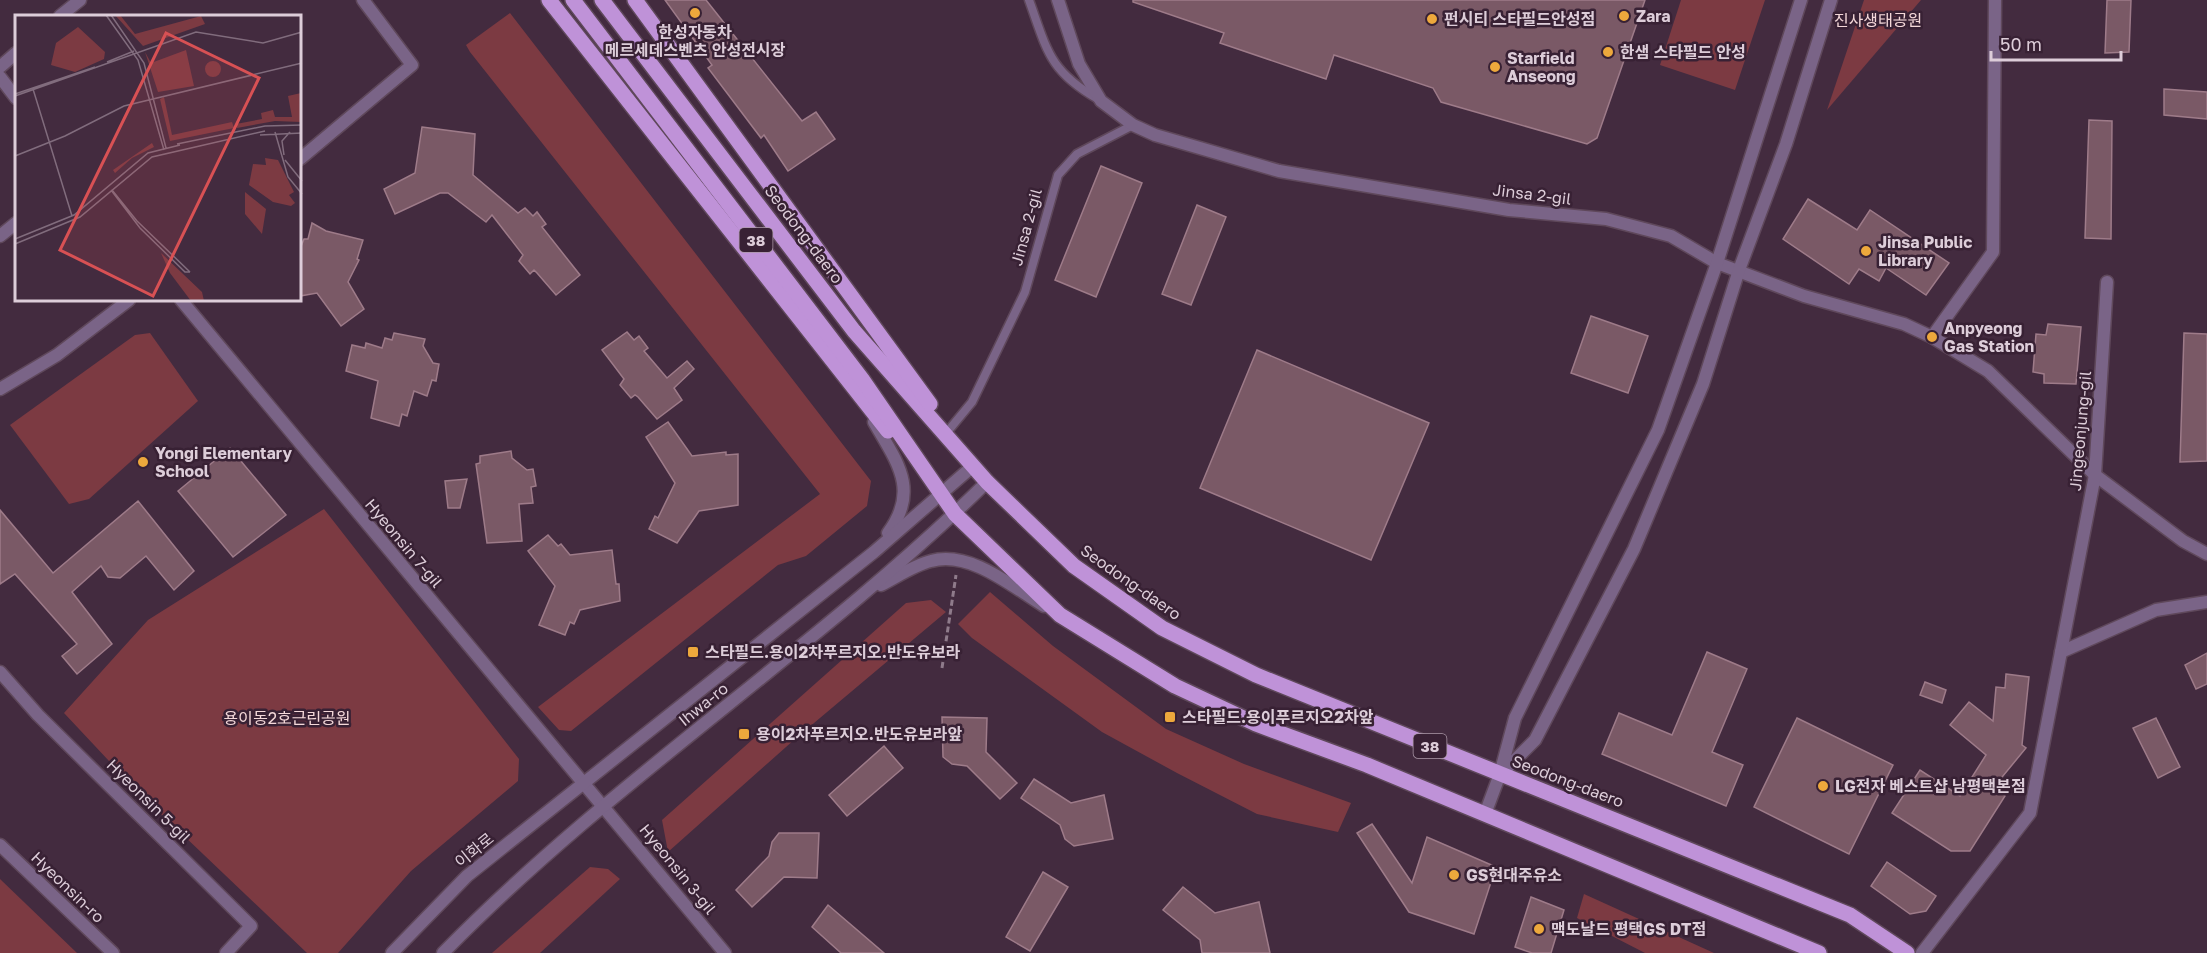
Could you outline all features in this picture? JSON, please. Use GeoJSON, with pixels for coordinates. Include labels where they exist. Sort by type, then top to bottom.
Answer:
{"type":"FeatureCollection","features":[{"type":"Feature","properties":{"kind":"main road"},"geometry":{"type":"LineString","coordinates":[[549,0],[863,402],[937,489]]}},
{"type":"Feature","properties":{"kind":"main road","name":"38"},"geometry":{"type":"LineString","coordinates":[[573,0],[862,379],[955,514],[1060,615],[1175,686],[1246,720],[1485,814],[1819,953]]}},
{"type":"Feature","properties":{"kind":"main road","name":"Seodong-daero"},"geometry":{"type":"LineString","coordinates":[[602,0],[854,331],[987,482],[1074,566],[1162,628],[1256,675],[1850,915],[1907,953]]}},
{"type":"Feature","properties":{"kind":"main road"},"geometry":{"type":"LineString","coordinates":[[635,0],[973,466]]}},
{"type":"Feature","properties":{"kind":"street"},"geometry":{"type":"LineString","coordinates":[[61,15],[80,0]]}},
{"type":"Feature","properties":{"kind":"street"},"geometry":{"type":"LineString","coordinates":[[302,157],[412,65],[363,0]]}},
{"type":"Feature","properties":{"kind":"street"},"geometry":{"type":"LineString","coordinates":[[1058,0],[1080,64],[1101,100],[1133,125]]}},
{"type":"Feature","properties":{"kind":"street"},"geometry":{"type":"LineString","coordinates":[[1485,814],[1500,774],[1515,718],[1658,430],[1717,262],[1801,0]]}},
{"type":"Feature","properties":{"kind":"street"},"geometry":{"type":"LineString","coordinates":[[1500,774],[1535,740],[1634,549],[1703,384],[1739,270],[1786,144],[1831,0]]}},
{"type":"Feature","properties":{"kind":"street"},"geometry":{"type":"LineString","coordinates":[[1932,337],[1993,252],[1995,0]]}},
{"type":"Feature","properties":{"kind":"street"},"geometry":{"type":"LineString","coordinates":[[0,67],[15,54]]}},
{"type":"Feature","properties":{"kind":"street"},"geometry":{"type":"LineString","coordinates":[[0,77],[15,97]]}},
{"type":"Feature","properties":{"kind":"street","name":"Jinsa 2-gil"},"geometry":{"type":"LineString","coordinates":[[1133,125],[1155,135],[1279,171],[1509,210],[1606,219],[1671,236],[1717,262],[1804,296],[1904,324],[1932,337],[1988,371],[2095,476],[2183,541],[2207,554]]}},
{"type":"Feature","properties":{"kind":"street"},"geometry":{"type":"LineString","coordinates":[[0,236],[15,224]]}},
{"type":"Feature","properties":{"kind":"street","name":"Jingeonjung-gil"},"geometry":{"type":"LineString","coordinates":[[1922,953],[2030,813],[2095,476],[2107,282]]}},
{"type":"Feature","properties":{"kind":"street"},"geometry":{"type":"LineString","coordinates":[[0,389],[57,355],[126,302]]}},
{"type":"Feature","properties":{"kind":"street","name":"Hyeonsin 7-gil"},"geometry":{"type":"LineString","coordinates":[[183,302],[357,515],[604,806]]}},
{"type":"Feature","properties":{"kind":"street"},"geometry":{"type":"LineString","coordinates":[[863,402],[895,459],[904,483],[904,503],[897,520],[874,552]]}},
{"type":"Feature","properties":{"kind":"street"},"geometry":{"type":"LineString","coordinates":[[874,552],[937,489],[973,466]]}},
{"type":"Feature","properties":{"kind":"street","name":"Ihwa-ro"},"geometry":{"type":"LineString","coordinates":[[443,953],[492,903],[604,806],[864,594],[955,514],[987,482]]}},
{"type":"Feature","properties":{"kind":"street","name":"이화로"},"geometry":{"type":"LineString","coordinates":[[392,953],[467,876],[874,552]]}},
{"type":"Feature","properties":{"kind":"street"},"geometry":{"type":"LineString","coordinates":[[864,594],[929,561],[959,559],[997,577],[1060,615]]}},
{"type":"Feature","properties":{"kind":"street"},"geometry":{"type":"LineString","coordinates":[[2061,652],[2156,610],[2207,602]]}},
{"type":"Feature","properties":{"kind":"street","name":"Hyeonsin 5-gil"},"geometry":{"type":"LineString","coordinates":[[0,672],[38,715],[251,926],[226,953]]}},
{"type":"Feature","properties":{"kind":"street","name":"Hyeonsin 3-gil"},"geometry":{"type":"LineString","coordinates":[[604,806],[726,953]]}},
{"type":"Feature","properties":{"kind":"street","name":"Hyeonsin-ro"},"geometry":{"type":"LineString","coordinates":[[0,845],[113,953]]}},
{"type":"Feature","properties":{"kind":"lane"},"geometry":{"type":"LineString","coordinates":[[1029,0],[1054,64],[1073,85],[1101,100]]}},
{"type":"Feature","properties":{"kind":"lane","name":"Jinsa 2-gil"},"geometry":{"type":"LineString","coordinates":[[948,431],[972,402],[1025,292],[1058,175],[1077,154],[1133,125]]}},
{"type":"Feature","properties":{"kind":"path"},"geometry":{"type":"LineString","coordinates":[[942,668],[959,559]]}},
{"type":"Feature","properties":{"kind":"green space"},"geometry":{"type":"Polygon","coordinates":[[[1681,0],[1765,0],[1735,90],[1660,65],[1681,0]]]}},
{"type":"Feature","properties":{"kind":"green space","name":"진사생태공원"},"geometry":{"type":"Polygon","coordinates":[[[1864,0],[1921,0],[1827,110],[1864,0]]]}},
{"type":"Feature","properties":{"kind":"green space"},"geometry":{"type":"Polygon","coordinates":[[[510,13],[871,481],[867,506],[806,556],[778,565],[571,731],[559,730],[538,707],[820,494],[470,52],[466,45],[510,13]]]}},
{"type":"Feature","properties":{"kind":"green space"},"geometry":{"type":"Polygon","coordinates":[[[150,333],[198,401],[89,499],[69,504],[10,425],[135,335],[150,333]]]}},
{"type":"Feature","properties":{"kind":"green space","name":"용이동2호근린공원"},"geometry":{"type":"Polygon","coordinates":[[[324,509],[519,759],[518,781],[411,871],[338,953],[307,953],[140,794],[64,713],[148,620],[324,509]]]}},
{"type":"Feature","properties":{"kind":"green space"},"geometry":{"type":"Polygon","coordinates":[[[990,592],[1053,646],[1166,729],[1244,764],[1351,803],[1338,832],[1257,814],[1102,732],[972,638],[958,624],[990,592]]]}},
{"type":"Feature","properties":{"kind":"green space"},"geometry":{"type":"Polygon","coordinates":[[[931,600],[946,612],[795,739],[668,852],[662,820],[906,603],[931,600]]]}},
{"type":"Feature","properties":{"kind":"green space"},"geometry":{"type":"Polygon","coordinates":[[[590,867],[608,869],[620,879],[540,953],[492,953],[590,867]]]}},
{"type":"Feature","properties":{"kind":"green space"},"geometry":{"type":"Polygon","coordinates":[[[0,879],[77,953],[0,953],[0,879]]]}},
{"type":"Feature","properties":{"kind":"green space"},"geometry":{"type":"Polygon","coordinates":[[[1584,894],[1714,953],[1645,953],[1577,918],[1584,894]]]}},
{"type":"Feature","properties":{"kind":"building"},"geometry":{"type":"Polygon","coordinates":[[[665,0],[706,0],[802,121],[816,112],[835,139],[788,171],[764,135],[761,138],[708,68],[712,65],[665,0]]]}},
{"type":"Feature","properties":{"kind":"building","name":"Starfield Anseong"},"geometry":{"type":"Polygon","coordinates":[[[1133,0],[1645,0],[1597,138],[1587,144],[1441,102],[1433,88],[1334,55],[1326,79],[1220,43],[1224,33],[1133,2],[1133,0]]]}},
{"type":"Feature","properties":{"kind":"building"},"geometry":{"type":"Polygon","coordinates":[[[2107,0],[2131,0],[2129,52],[2105,53],[2107,0]]]}},
{"type":"Feature","properties":{"kind":"building"},"geometry":{"type":"Polygon","coordinates":[[[2164,89],[2207,92],[2207,119],[2164,115],[2164,89]]]}},
{"type":"Feature","properties":{"kind":"building"},"geometry":{"type":"Polygon","coordinates":[[[2089,120],[2112,121],[2111,239],[2085,238],[2089,120]]]}},
{"type":"Feature","properties":{"kind":"building"},"geometry":{"type":"Polygon","coordinates":[[[422,127],[475,134],[473,175],[518,213],[525,208],[533,216],[537,212],[546,224],[542,227],[580,275],[556,295],[534,270],[530,274],[519,261],[523,255],[492,215],[486,222],[448,193],[440,193],[395,214],[384,189],[415,173],[422,127]]]}},
{"type":"Feature","properties":{"kind":"building"},"geometry":{"type":"Polygon","coordinates":[[[1101,166],[1142,183],[1096,297],[1055,280],[1101,166]]]}},
{"type":"Feature","properties":{"kind":"building","name":"Jinsa Public Library"},"geometry":{"type":"Polygon","coordinates":[[[1808,199],[1857,230],[1870,210],[1949,263],[1926,295],[1886,268],[1879,281],[1859,269],[1849,284],[1783,239],[1808,199]]]}},
{"type":"Feature","properties":{"kind":"building"},"geometry":{"type":"Polygon","coordinates":[[[1197,205],[1226,217],[1191,305],[1162,294],[1197,205]]]}},
{"type":"Feature","properties":{"kind":"building"},"geometry":{"type":"Polygon","coordinates":[[[312,223],[326,231],[363,240],[357,259],[359,260],[348,282],[364,309],[341,326],[317,293],[302,296],[302,244],[304,239],[308,239],[312,223]]]}},
{"type":"Feature","properties":{"kind":"building"},"geometry":{"type":"Polygon","coordinates":[[[1591,316],[1648,336],[1628,393],[1571,373],[1591,316]]]}},
{"type":"Feature","properties":{"kind":"building"},"geometry":{"type":"Polygon","coordinates":[[[2048,324],[2081,327],[2076,384],[2044,383],[2044,374],[2033,372],[2036,334],[2046,335],[2048,324]]]}},
{"type":"Feature","properties":{"kind":"building"},"geometry":{"type":"Polygon","coordinates":[[[627,332],[634,340],[639,336],[648,348],[644,351],[667,378],[687,361],[694,369],[674,388],[682,400],[657,419],[638,397],[635,395],[631,398],[620,385],[624,379],[602,350],[627,332]]]}},
{"type":"Feature","properties":{"kind":"building"},"geometry":{"type":"Polygon","coordinates":[[[394,333],[425,339],[423,346],[433,363],[439,364],[436,381],[432,380],[427,396],[414,391],[407,416],[402,414],[399,426],[371,418],[378,381],[346,371],[352,345],[365,348],[366,343],[382,348],[385,338],[392,340],[394,333]]]}},
{"type":"Feature","properties":{"kind":"building"},"geometry":{"type":"Polygon","coordinates":[[[2184,333],[2207,334],[2207,461],[2180,462],[2184,333]]]}},
{"type":"Feature","properties":{"kind":"building"},"geometry":{"type":"Polygon","coordinates":[[[1257,350],[1429,423],[1371,560],[1200,488],[1257,350]]]}},
{"type":"Feature","properties":{"kind":"building"},"geometry":{"type":"Polygon","coordinates":[[[668,422],[692,456],[726,452],[726,455],[738,454],[738,505],[699,511],[677,543],[649,529],[655,516],[658,518],[675,483],[646,437],[668,422]]]}},
{"type":"Feature","properties":{"kind":"building"},"geometry":{"type":"Polygon","coordinates":[[[230,448],[286,515],[233,557],[178,491],[230,448]]]}},
{"type":"Feature","properties":{"kind":"building"},"geometry":{"type":"Polygon","coordinates":[[[511,451],[512,458],[527,470],[533,469],[536,486],[531,487],[533,503],[519,504],[522,541],[487,543],[476,464],[480,463],[480,456],[511,451]]]}},
{"type":"Feature","properties":{"kind":"building"},"geometry":{"type":"Polygon","coordinates":[[[467,479],[460,508],[448,508],[445,481],[467,479]]]}},
{"type":"Feature","properties":{"kind":"building"},"geometry":{"type":"Polygon","coordinates":[[[138,501],[194,571],[174,590],[146,556],[120,578],[108,577],[101,566],[72,592],[112,644],[77,674],[62,656],[77,644],[15,574],[0,584],[0,510],[53,573],[138,501]]]}},
{"type":"Feature","properties":{"kind":"building"},"geometry":{"type":"Polygon","coordinates":[[[548,535],[558,546],[561,544],[570,555],[612,550],[616,584],[619,584],[620,601],[580,610],[574,624],[570,622],[565,635],[539,625],[555,586],[528,551],[548,535]]]}},
{"type":"Feature","properties":{"kind":"building"},"geometry":{"type":"Polygon","coordinates":[[[1707,652],[1747,669],[1712,752],[1743,765],[1726,806],[1602,754],[1619,713],[1672,735],[1707,652]]]}},
{"type":"Feature","properties":{"kind":"building"},"geometry":{"type":"Polygon","coordinates":[[[2207,653],[2207,684],[2196,689],[2185,665],[2207,653]]]}},
{"type":"Feature","properties":{"kind":"building"},"geometry":{"type":"Polygon","coordinates":[[[2006,674],[2029,677],[2022,745],[2026,748],[1993,788],[2005,796],[1970,851],[1951,851],[1892,813],[1920,770],[1960,796],[1986,755],[1950,725],[1969,702],[1993,721],[1996,687],[2005,688],[2006,674]]]}},
{"type":"Feature","properties":{"kind":"building"},"geometry":{"type":"Polygon","coordinates":[[[1925,682],[1946,690],[1942,703],[1920,695],[1925,682]]]}},
{"type":"Feature","properties":{"kind":"building"},"geometry":{"type":"Polygon","coordinates":[[[942,717],[987,718],[986,752],[1017,783],[1000,799],[967,766],[952,764],[943,757],[942,717]]]}},
{"type":"Feature","properties":{"kind":"building","name":"LG전자 베스트샵 남평택본점"},"geometry":{"type":"Polygon","coordinates":[[[1797,718],[1893,765],[1849,854],[1754,807],[1797,718]]]}},
{"type":"Feature","properties":{"kind":"building"},"geometry":{"type":"Polygon","coordinates":[[[2156,718],[2180,767],[2158,778],[2133,728],[2156,718]]]}},
{"type":"Feature","properties":{"kind":"building"},"geometry":{"type":"Polygon","coordinates":[[[884,746],[903,768],[847,816],[829,795],[884,746]]]}},
{"type":"Feature","properties":{"kind":"building"},"geometry":{"type":"Polygon","coordinates":[[[1034,779],[1071,803],[1104,795],[1113,839],[1074,846],[1065,839],[1060,825],[1021,798],[1034,779]]]}},
{"type":"Feature","properties":{"kind":"building","name":"GS현대주유소"},"geometry":{"type":"Polygon","coordinates":[[[1372,824],[1412,883],[1427,837],[1496,867],[1474,934],[1409,912],[1357,833],[1372,824]]]}},
{"type":"Feature","properties":{"kind":"building"},"geometry":{"type":"Polygon","coordinates":[[[779,833],[819,833],[817,878],[784,877],[752,907],[736,890],[769,856],[772,842],[779,833]]]}},
{"type":"Feature","properties":{"kind":"building"},"geometry":{"type":"Polygon","coordinates":[[[1887,862],[1936,896],[1926,911],[1910,914],[1871,886],[1887,862]]]}},
{"type":"Feature","properties":{"kind":"building"},"geometry":{"type":"Polygon","coordinates":[[[1043,872],[1068,887],[1030,951],[1006,937],[1043,872]]]}},
{"type":"Feature","properties":{"kind":"building"},"geometry":{"type":"Polygon","coordinates":[[[1183,887],[1215,913],[1259,902],[1270,953],[1202,953],[1200,940],[1163,910],[1183,887]]]}},
{"type":"Feature","properties":{"kind":"building","name":"맥도날드 평택GS DT점"},"geometry":{"type":"Polygon","coordinates":[[[1531,897],[1564,910],[1551,953],[1532,953],[1515,947],[1531,897]]]}},
{"type":"Feature","properties":{"kind":"building"},"geometry":{"type":"Polygon","coordinates":[[[828,905],[884,953],[841,953],[812,927],[828,905]]]}},
{"type":"Feature","properties":{"kind":"place","name":"한성자동차 메르세데스벤츠 안성전시장"},"geometry":{"type":"Point","coordinates":[695,13]}},
{"type":"Feature","properties":{"kind":"place","name":"Zara"},"geometry":{"type":"Point","coordinates":[1624,16]}},
{"type":"Feature","properties":{"kind":"place","name":"펀시티 스타필드안성점"},"geometry":{"type":"Point","coordinates":[1432,19]}},
{"type":"Feature","properties":{"kind":"place","name":"한샘 스타필드 안성"},"geometry":{"type":"Point","coordinates":[1608,52]}},
{"type":"Feature","properties":{"kind":"place","name":"Starfield Anseong"},"geometry":{"type":"Point","coordinates":[1495,67]}},
{"type":"Feature","properties":{"kind":"place","name":"Jinsa Public Library"},"geometry":{"type":"Point","coordinates":[1866,251]}},
{"type":"Feature","properties":{"kind":"place","name":"Anpyeong Gas Station"},"geometry":{"type":"Point","coordinates":[1932,337]}},
{"type":"Feature","properties":{"kind":"place","name":"Yongi Elementary School"},"geometry":{"type":"Point","coordinates":[143,462]}},
{"type":"Feature","properties":{"kind":"place","name":"스타필드.용이2차푸르지오.반도유보라"},"geometry":{"type":"Point","coordinates":[693,652]}},
{"type":"Feature","properties":{"kind":"place","name":"스타필드.용이푸르지오2차앞"},"geometry":{"type":"Point","coordinates":[1170,717]}},
{"type":"Feature","properties":{"kind":"place","name":"용이2차푸르지오.반도유보라앞"},"geometry":{"type":"Point","coordinates":[744,734]}},
{"type":"Feature","properties":{"kind":"place","name":"LG전자 베스트샵 남평택본점"},"geometry":{"type":"Point","coordinates":[1823,786]}},
{"type":"Feature","properties":{"kind":"place","name":"GS현대주유소"},"geometry":{"type":"Point","coordinates":[1454,875]}},
{"type":"Feature","properties":{"kind":"place","name":"맥도날드 평택GS DT점"},"geometry":{"type":"Point","coordinates":[1539,929]}}]}
